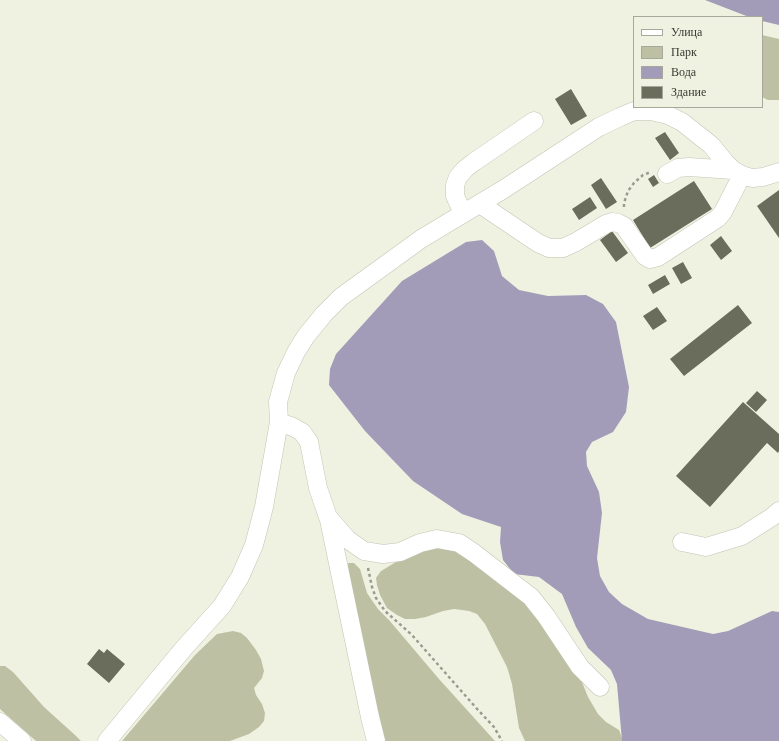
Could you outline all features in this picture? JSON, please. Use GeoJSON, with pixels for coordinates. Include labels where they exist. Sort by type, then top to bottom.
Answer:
{"type":"FeatureCollection","features":[{"type":"Feature","properties":{"kind":"street"},"geometry":{"type":"LineString","coordinates":[[107,741],[184,648],[222,606],[240,577],[254,545],[264,507],[279,422],[278,402],[286,373],[306,336],[324,314],[341,297],[421,239],[504,189],[599,126],[634,111],[651,111],[668,114],[682,122],[711,145],[725,162],[737,173]]}},
{"type":"Feature","properties":{"kind":"street"},"geometry":{"type":"LineString","coordinates":[[463,213],[454,196],[455,185],[458,177],[474,162],[534,122]]}},
{"type":"Feature","properties":{"kind":"street"},"geometry":{"type":"LineString","coordinates":[[667,174],[678,168],[689,167],[737,173],[752,178],[779,172]]}},
{"type":"Feature","properties":{"kind":"street"},"geometry":{"type":"LineString","coordinates":[[480,204],[538,243],[549,248],[563,248],[606,224],[612,222],[618,223],[624,226],[645,256],[650,259],[658,257],[718,218],[723,212],[737,173]]}},
{"type":"Feature","properties":{"kind":"street"},"geometry":{"type":"LineString","coordinates":[[279,422],[302,432],[309,442],[318,488],[328,517],[376,741]]}},
{"type":"Feature","properties":{"kind":"street"},"geometry":{"type":"LineString","coordinates":[[682,542],[706,547],[742,536],[779,511]]}},
{"type":"Feature","properties":{"kind":"street"},"geometry":{"type":"LineString","coordinates":[[328,517],[347,539],[366,552],[383,554],[400,552],[420,543],[437,539],[459,543],[531,597],[546,616],[580,667],[600,687]]}},
{"type":"Feature","properties":{"kind":"street"},"geometry":{"type":"LineString","coordinates":[[0,722],[22,741]]}},
{"type":"Feature","properties":{"kind":"path"},"geometry":{"type":"LineString","coordinates":[[624,226],[624,203],[628,191],[634,183],[649,172],[667,174]]}},
{"type":"Feature","properties":{"kind":"path"},"geometry":{"type":"LineString","coordinates":[[366,552],[368,574],[372,587],[376,598],[385,611],[412,635],[494,727],[502,741]]}},
{"type":"Feature","properties":{"kind":"green space"},"geometry":{"type":"Polygon","coordinates":[[[763,35],[779,39],[779,100],[768,100],[763,98],[763,35]]]}},
{"type":"Feature","properties":{"kind":"green space"},"geometry":{"type":"Polygon","coordinates":[[[438,545],[456,549],[527,603],[580,677],[588,697],[598,714],[606,722],[619,730],[622,741],[525,741],[519,728],[512,684],[507,667],[485,624],[477,614],[469,611],[454,609],[426,617],[405,619],[387,608],[380,595],[377,585],[376,578],[381,571],[401,559],[438,545]]]}},
{"type":"Feature","properties":{"kind":"green space"},"geometry":{"type":"Polygon","coordinates":[[[349,563],[354,563],[360,569],[367,593],[378,609],[495,741],[384,741],[345,566],[349,563]]]}},
{"type":"Feature","properties":{"kind":"green space"},"geometry":{"type":"Polygon","coordinates":[[[233,631],[241,633],[247,638],[261,659],[264,671],[262,678],[254,688],[265,713],[264,721],[259,727],[249,734],[230,741],[122,741],[195,655],[217,634],[233,631]]]}},
{"type":"Feature","properties":{"kind":"green space"},"geometry":{"type":"Polygon","coordinates":[[[0,666],[5,666],[13,672],[44,707],[81,741],[36,741],[0,709],[0,666]]]}},
{"type":"Feature","properties":{"kind":"water"},"geometry":{"type":"Polygon","coordinates":[[[705,0],[779,0],[779,25],[763,21],[763,16],[746,16],[705,0]]]}},
{"type":"Feature","properties":{"kind":"water"},"geometry":{"type":"Polygon","coordinates":[[[482,240],[494,251],[502,276],[519,290],[548,296],[586,295],[603,304],[616,322],[629,387],[626,412],[613,432],[592,442],[586,452],[587,466],[599,492],[602,513],[597,558],[600,576],[609,592],[622,604],[648,619],[713,634],[728,631],[772,611],[779,612],[779,741],[622,741],[617,684],[611,670],[588,648],[576,627],[562,594],[539,577],[514,574],[503,560],[500,542],[501,527],[462,514],[413,481],[365,431],[329,385],[330,369],[336,354],[402,281],[466,242],[482,240]]]}},
{"type":"Feature","properties":{"kind":"building"},"geometry":{"type":"Polygon","coordinates":[[[571,89],[587,116],[571,125],[555,99],[571,89]]]}},
{"type":"Feature","properties":{"kind":"building"},"geometry":{"type":"Polygon","coordinates":[[[665,132],[679,153],[670,160],[655,138],[665,132]]]}},
{"type":"Feature","properties":{"kind":"building"},"geometry":{"type":"Polygon","coordinates":[[[654,175],[659,183],[653,187],[648,179],[654,175]]]}},
{"type":"Feature","properties":{"kind":"building"},"geometry":{"type":"Polygon","coordinates":[[[601,178],[617,202],[606,209],[591,185],[601,178]]]}},
{"type":"Feature","properties":{"kind":"building"},"geometry":{"type":"Polygon","coordinates":[[[694,181],[712,209],[650,248],[633,220],[694,181]]]}},
{"type":"Feature","properties":{"kind":"building"},"geometry":{"type":"Polygon","coordinates":[[[779,190],[779,238],[757,206],[779,190]]]}},
{"type":"Feature","properties":{"kind":"building"},"geometry":{"type":"Polygon","coordinates":[[[590,197],[597,208],[579,220],[572,209],[590,197]]]}},
{"type":"Feature","properties":{"kind":"building"},"geometry":{"type":"Polygon","coordinates":[[[612,231],[628,253],[616,262],[600,240],[612,231]]]}},
{"type":"Feature","properties":{"kind":"building"},"geometry":{"type":"Polygon","coordinates":[[[721,236],[732,251],[721,260],[710,245],[721,236]]]}},
{"type":"Feature","properties":{"kind":"building"},"geometry":{"type":"Polygon","coordinates":[[[683,262],[692,278],[681,284],[672,268],[683,262]]]}},
{"type":"Feature","properties":{"kind":"building"},"geometry":{"type":"Polygon","coordinates":[[[665,275],[670,284],[653,294],[648,285],[665,275]]]}},
{"type":"Feature","properties":{"kind":"building"},"geometry":{"type":"Polygon","coordinates":[[[738,305],[752,323],[684,376],[670,359],[738,305]]]}},
{"type":"Feature","properties":{"kind":"building"},"geometry":{"type":"Polygon","coordinates":[[[657,307],[667,321],[653,330],[643,316],[657,307]]]}},
{"type":"Feature","properties":{"kind":"building"},"geometry":{"type":"Polygon","coordinates":[[[757,391],[767,400],[756,412],[746,403],[757,391]]]}},
{"type":"Feature","properties":{"kind":"building"},"geometry":{"type":"Polygon","coordinates":[[[743,402],[779,434],[779,451],[778,453],[767,443],[710,507],[676,476],[743,402]]]}},
{"type":"Feature","properties":{"kind":"building"},"geometry":{"type":"Polygon","coordinates":[[[99,649],[104,653],[107,649],[125,664],[109,683],[87,664],[99,649]]]}}]}
